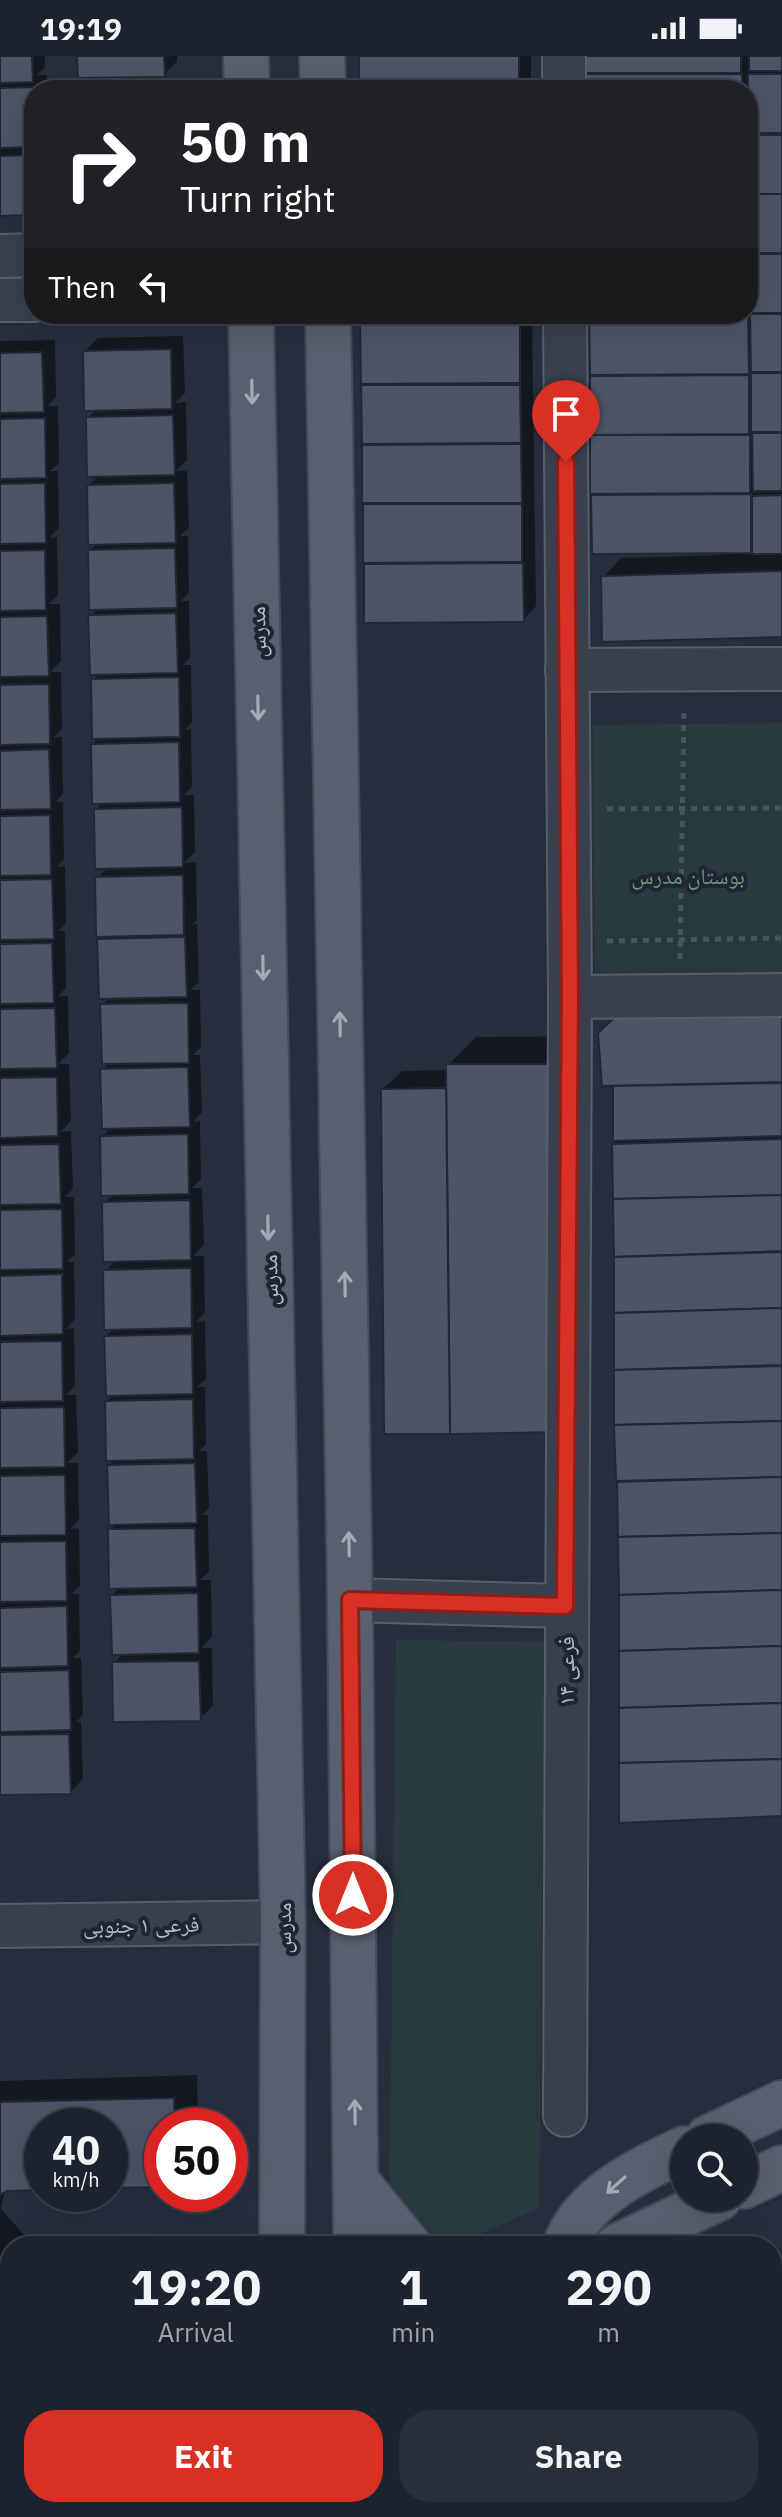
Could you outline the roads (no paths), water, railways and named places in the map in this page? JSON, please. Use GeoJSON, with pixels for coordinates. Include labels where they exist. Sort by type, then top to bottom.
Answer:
{"type":"FeatureCollection","features":[{"type":"Feature","properties":{"kind":"main road"},"geometry":{"type":"LineString","coordinates":[[246,56],[247,80]]}},
{"type":"Feature","properties":{"kind":"main road"},"geometry":{"type":"LineString","coordinates":[[322,56],[323,80]]}},
{"type":"Feature","properties":{"kind":"main road","name":"مدرس"},"geometry":{"type":"LineString","coordinates":[[251,324],[283,1922],[280,2236]]}},
{"type":"Feature","properties":{"kind":"main road"},"geometry":{"type":"LineString","coordinates":[[328,324],[350,1600],[356,2236]]}},
{"type":"Feature","properties":{"kind":"main road"},"geometry":{"type":"LineString","coordinates":[[738,2124],[782,2103]]}},
{"type":"Feature","properties":{"kind":"main road"},"geometry":{"type":"LineString","coordinates":[[568,2236],[572,2226],[623,2177],[670,2155]]}},
{"type":"Feature","properties":{"kind":"main road"},"geometry":{"type":"LineString","coordinates":[[758,2179],[782,2168]]}},
{"type":"Feature","properties":{"kind":"main road"},"geometry":{"type":"LineString","coordinates":[[356,2181],[401,2236]]}},
{"type":"Feature","properties":{"kind":"main road"},"geometry":{"type":"LineString","coordinates":[[639,2236],[690,2212]]}},
{"type":"Feature","properties":{"kind":"street"},"geometry":{"type":"LineString","coordinates":[[564,56],[564,80]]}},
{"type":"Feature","properties":{"kind":"street"},"geometry":{"type":"LineString","coordinates":[[0,256],[24,255]]}},
{"type":"Feature","properties":{"kind":"street"},"geometry":{"type":"LineString","coordinates":[[0,300],[24,300]]}},
{"type":"Feature","properties":{"kind":"street","name":"فرعی ۱۴"},"geometry":{"type":"LineString","coordinates":[[565,324],[570,997],[565,2115]]}},
{"type":"Feature","properties":{"kind":"street"},"geometry":{"type":"LineString","coordinates":[[567,670],[776,669]]}},
{"type":"Feature","properties":{"kind":"street"},"geometry":{"type":"LineString","coordinates":[[570,997],[782,995]]}},
{"type":"Feature","properties":{"kind":"street"},"geometry":{"type":"LineString","coordinates":[[350,1600],[565,1606]]}},
{"type":"Feature","properties":{"kind":"street","name":"فرعی ۱ جنوبی"},"geometry":{"type":"LineString","coordinates":[[0,1926],[283,1922]]}},
{"type":"Feature","properties":{"kind":"park label","name":"بوستان مدرس"},"geometry":{"type":"Point","coordinates":[688,875]}}]}
